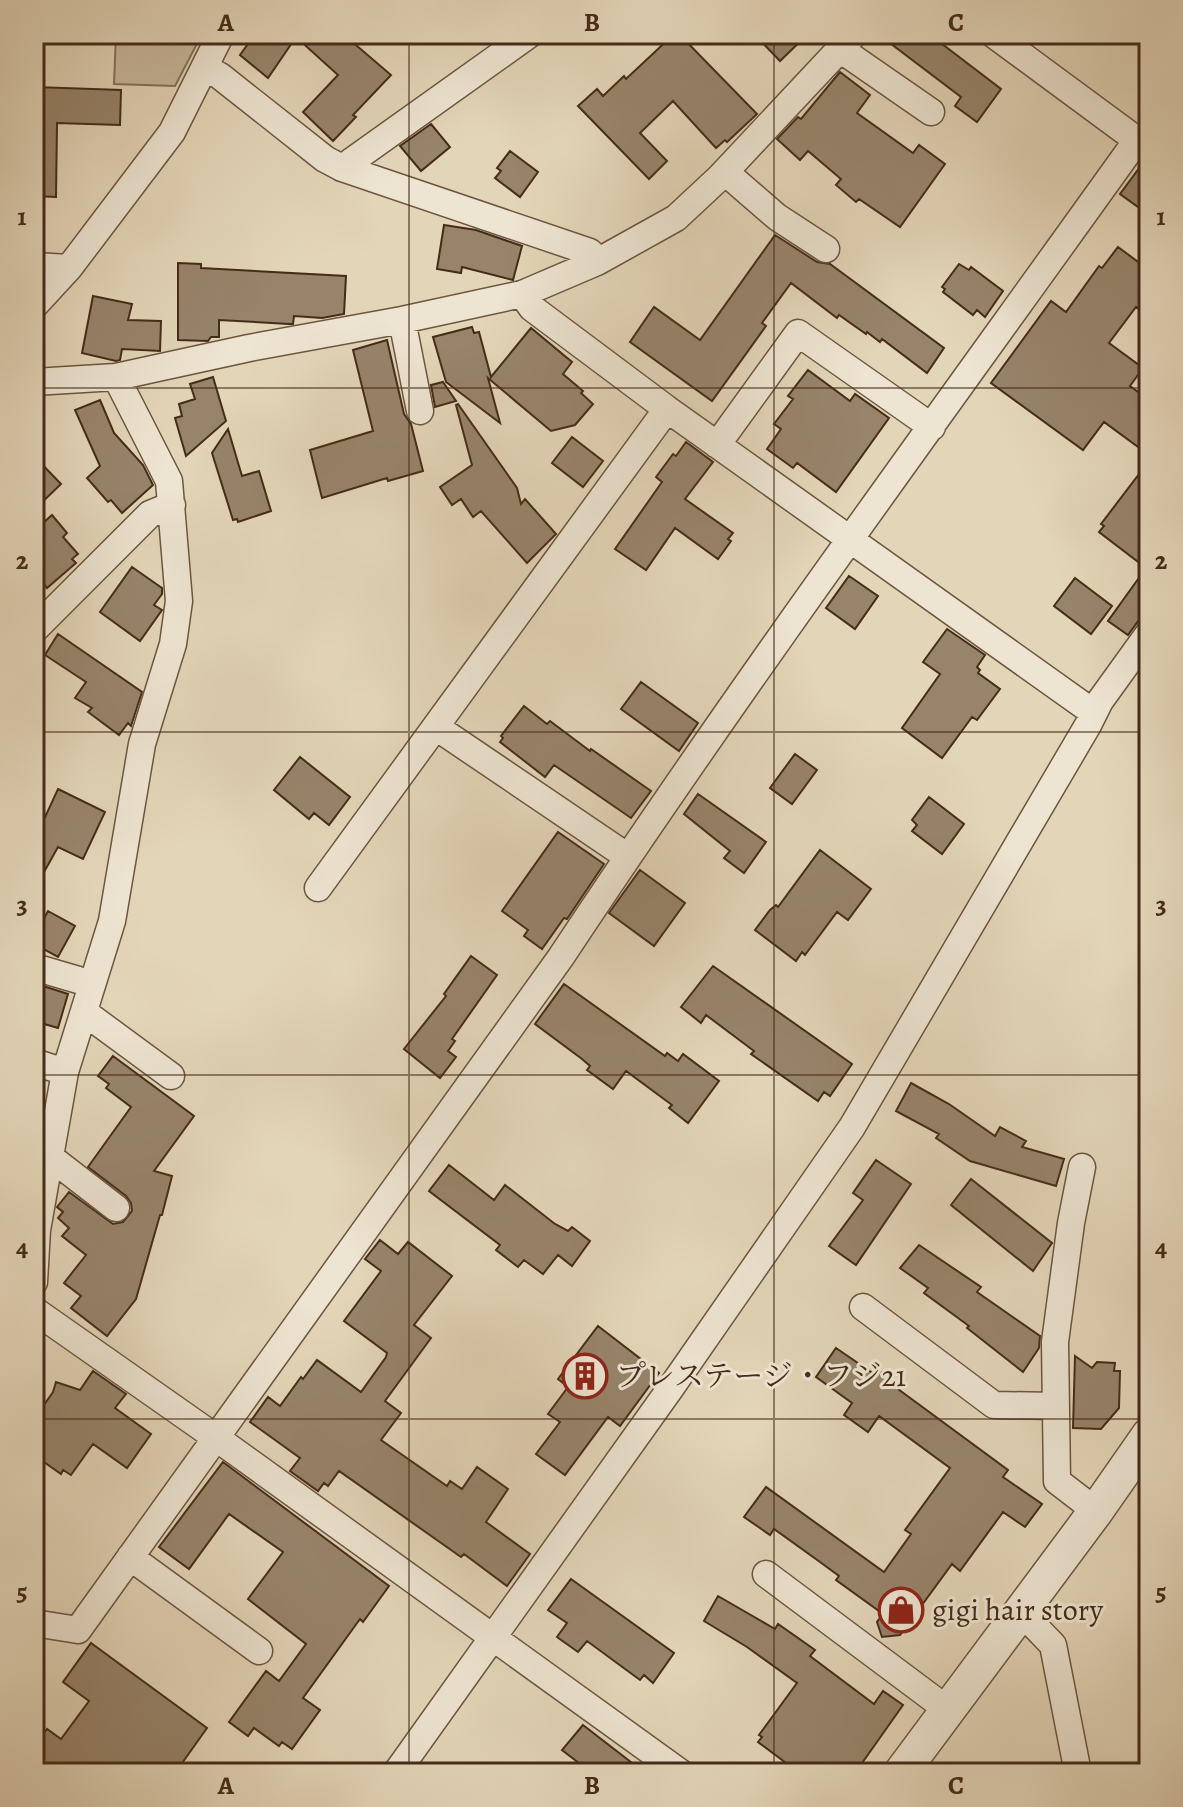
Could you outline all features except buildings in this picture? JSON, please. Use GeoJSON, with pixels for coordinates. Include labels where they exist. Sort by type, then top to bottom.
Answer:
{"type":"FeatureCollection","features":[{"type":"Feature","properties":{"kind":"street"},"geometry":{"type":"LineString","coordinates":[[34,306],[69,268],[172,132],[221,34]]}},
{"type":"Feature","properties":{"kind":"street"},"geometry":{"type":"LineString","coordinates":[[342,168],[530,34]]}},
{"type":"Feature","properties":{"kind":"street"},"geometry":{"type":"LineString","coordinates":[[34,1623],[78,1630],[561,957],[851,539],[1143,144],[993,34]]}},
{"type":"Feature","properties":{"kind":"street"},"geometry":{"type":"LineString","coordinates":[[34,382],[116,377],[522,294],[597,262],[676,218],[725,172],[847,42],[931,112]]}},
{"type":"Feature","properties":{"kind":"street"},"geometry":{"type":"LineString","coordinates":[[206,68],[325,159],[342,168],[590,252],[597,262]]}},
{"type":"Feature","properties":{"kind":"street"},"geometry":{"type":"LineString","coordinates":[[725,172],[777,217],[826,249]]}},
{"type":"Feature","properties":{"kind":"street"},"geometry":{"type":"LineString","coordinates":[[34,266],[69,268]]}},
{"type":"Feature","properties":{"kind":"street"},"geometry":{"type":"LineString","coordinates":[[522,294],[532,308],[667,409],[1094,713]]}},
{"type":"Feature","properties":{"kind":"street"},"geometry":{"type":"LineString","coordinates":[[402,320],[420,411]]}},
{"type":"Feature","properties":{"kind":"street"},"geometry":{"type":"LineString","coordinates":[[717,445],[798,333],[932,427]]}},
{"type":"Feature","properties":{"kind":"street"},"geometry":{"type":"LineString","coordinates":[[34,1282],[37,1230],[65,1072],[112,921],[142,744],[173,644],[179,601],[169,481],[116,377]]}},
{"type":"Feature","properties":{"kind":"street"},"geometry":{"type":"LineString","coordinates":[[318,888],[667,409]]}},
{"type":"Feature","properties":{"kind":"street"},"geometry":{"type":"LineString","coordinates":[[34,630],[150,514],[172,505]]}},
{"type":"Feature","properties":{"kind":"street"},"geometry":{"type":"LineString","coordinates":[[396,1773],[852,1127],[1094,713],[1149,633]]}},
{"type":"Feature","properties":{"kind":"street"},"geometry":{"type":"LineString","coordinates":[[436,727],[628,857]]}},
{"type":"Feature","properties":{"kind":"street"},"geometry":{"type":"LineString","coordinates":[[34,967],[92,984]]}},
{"type":"Feature","properties":{"kind":"street"},"geometry":{"type":"LineString","coordinates":[[84,1012],[171,1076]]}},
{"type":"Feature","properties":{"kind":"street"},"geometry":{"type":"LineString","coordinates":[[34,1062],[65,1072]]}},
{"type":"Feature","properties":{"kind":"street"},"geometry":{"type":"LineString","coordinates":[[50,1157],[116,1208]]}},
{"type":"Feature","properties":{"kind":"street"},"geometry":{"type":"LineString","coordinates":[[1082,1167],[1055,1342],[1057,1481],[1096,1511]]}},
{"type":"Feature","properties":{"kind":"street"},"geometry":{"type":"LineString","coordinates":[[863,1307],[994,1405],[1056,1406]]}},
{"type":"Feature","properties":{"kind":"street"},"geometry":{"type":"LineString","coordinates":[[34,1310],[681,1773]]}},
{"type":"Feature","properties":{"kind":"street"},"geometry":{"type":"LineString","coordinates":[[901,1773],[1149,1435]]}},
{"type":"Feature","properties":{"kind":"street"},"geometry":{"type":"LineString","coordinates":[[130,1557],[259,1651]]}},
{"type":"Feature","properties":{"kind":"street"},"geometry":{"type":"LineString","coordinates":[[766,1574],[948,1710]]}},
{"type":"Feature","properties":{"kind":"street"},"geometry":{"type":"LineString","coordinates":[[1021,1612],[1053,1645],[1078,1773]]}},
{"type":"Feature","properties":{"kind":"shaded area"},"geometry":{"type":"Polygon","coordinates":[[[116,34],[202,34],[175,86],[114,84],[116,34]]]}},
{"type":"Feature","properties":{"kind":"place","name":"プレステージ・フジ21"},"geometry":{"type":"Point","coordinates":[585,1376]}},
{"type":"Feature","properties":{"kind":"place","name":"gigi hair story"},"geometry":{"type":"Point","coordinates":[901,1610]}}]}
